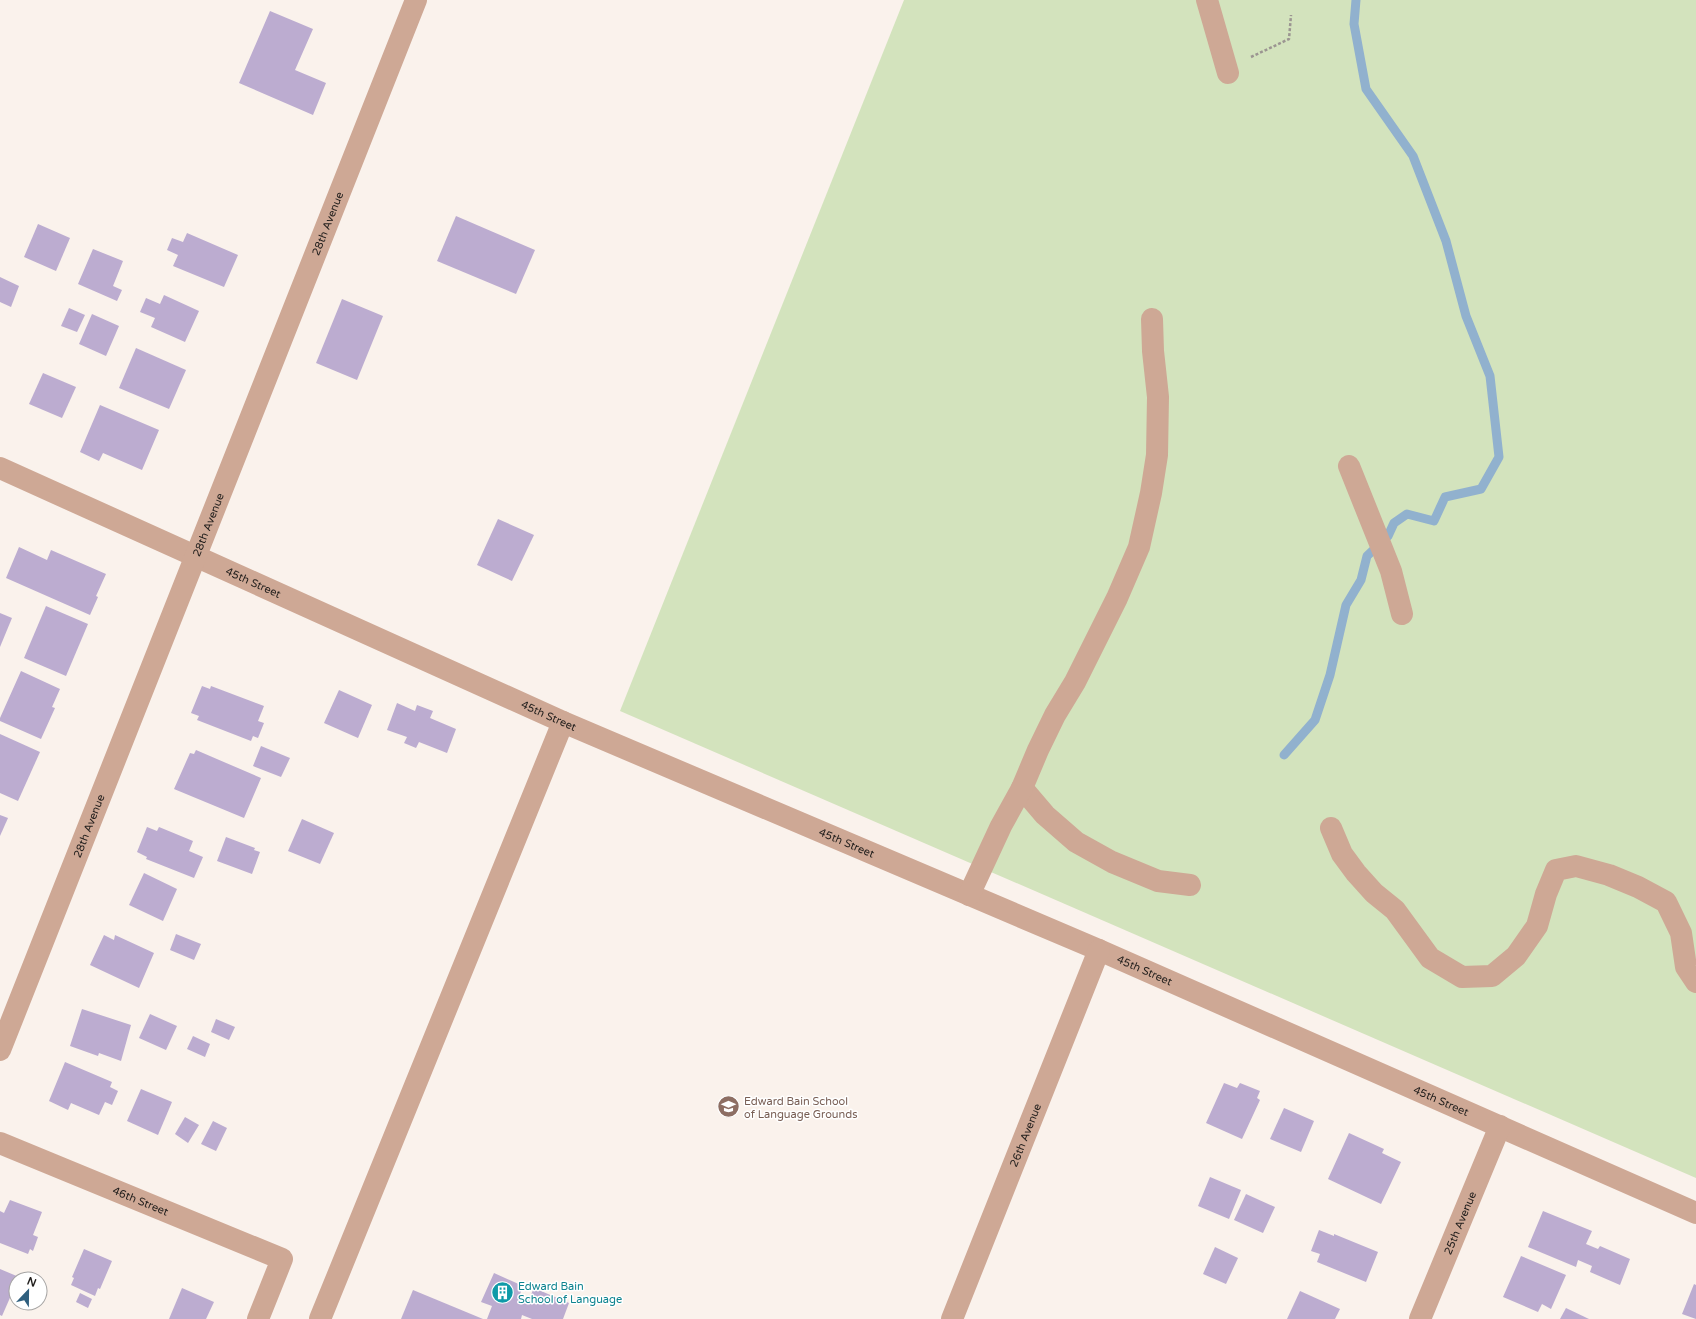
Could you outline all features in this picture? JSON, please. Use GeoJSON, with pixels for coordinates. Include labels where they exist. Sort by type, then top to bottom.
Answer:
{"type":"FeatureCollection","features":[{"type":"Feature","properties":{"kind":"street","name":"28th Avenue"},"geometry":{"type":"LineString","coordinates":[[0,1050],[416,0]]}},
{"type":"Feature","properties":{"kind":"street"},"geometry":{"type":"LineString","coordinates":[[1207,0],[1228,73]]}},
{"type":"Feature","properties":{"kind":"street"},"geometry":{"type":"LineString","coordinates":[[969,895],[1001,826],[1022,788],[1055,715],[1085,661],[1116,598],[1139,546],[1151,493],[1157,455],[1158,397],[1153,351],[1152,319]]}},
{"type":"Feature","properties":{"kind":"street"},"geometry":{"type":"LineString","coordinates":[[1349,466],[1391,572],[1402,614]]}},
{"type":"Feature","properties":{"kind":"street","name":"45th Street"},"geometry":{"type":"LineString","coordinates":[[0,468],[563,722],[1098,950],[1696,1213]]}},
{"type":"Feature","properties":{"kind":"street"},"geometry":{"type":"LineString","coordinates":[[320,1319],[563,722]]}},
{"type":"Feature","properties":{"kind":"street"},"geometry":{"type":"LineString","coordinates":[[1022,788],[1045,815],[1076,842],[1112,862],[1158,881],[1190,885]]}},
{"type":"Feature","properties":{"kind":"street"},"geometry":{"type":"LineString","coordinates":[[1331,828],[1342,854],[1356,873],[1374,893],[1395,910],[1430,958],[1462,977],[1492,976],[1516,956],[1537,926],[1546,894],[1556,870],[1576,866],[1615,877],[1666,902],[1681,933],[1686,967],[1696,982]]}},
{"type":"Feature","properties":{"kind":"street","name":"26th Avenue"},"geometry":{"type":"LineString","coordinates":[[952,1319],[1098,950]]}},
{"type":"Feature","properties":{"kind":"street","name":"25th Avenue"},"geometry":{"type":"LineString","coordinates":[[1420,1319],[1500,1126]]}},
{"type":"Feature","properties":{"kind":"street","name":"46th Street"},"geometry":{"type":"LineString","coordinates":[[0,1142],[282,1259],[258,1319]]}},
{"type":"Feature","properties":{"kind":"path"},"geometry":{"type":"LineString","coordinates":[[1250,57],[1289,39],[1291,15]]}},
{"type":"Feature","properties":{"kind":"green space"},"geometry":{"type":"Polygon","coordinates":[[[904,0],[1696,0],[1696,1178],[620,711],[904,0]]]}},
{"type":"Feature","properties":{"kind":"building"},"geometry":{"type":"Polygon","coordinates":[[[270,11],[313,29],[295,70],[326,83],[313,115],[239,83],[270,11]]]}},
{"type":"Feature","properties":{"kind":"building"},"geometry":{"type":"Polygon","coordinates":[[[456,216],[535,250],[516,294],[437,261],[456,216]]]}},
{"type":"Feature","properties":{"kind":"building"},"geometry":{"type":"Polygon","coordinates":[[[38,224],[70,238],[56,271],[24,257],[38,224]]]}},
{"type":"Feature","properties":{"kind":"building"},"geometry":{"type":"Polygon","coordinates":[[[187,233],[238,255],[224,287],[173,266],[178,255],[167,250],[172,238],[183,242],[187,233]]]}},
{"type":"Feature","properties":{"kind":"building"},"geometry":{"type":"Polygon","coordinates":[[[93,249],[123,261],[113,286],[122,290],[117,301],[78,284],[93,249]]]}},
{"type":"Feature","properties":{"kind":"building"},"geometry":{"type":"Polygon","coordinates":[[[0,277],[19,286],[11,307],[0,302],[0,277]]]}},
{"type":"Feature","properties":{"kind":"building"},"geometry":{"type":"Polygon","coordinates":[[[164,295],[199,311],[185,342],[151,327],[155,318],[140,312],[146,298],[160,304],[164,295]]]}},
{"type":"Feature","properties":{"kind":"building"},"geometry":{"type":"Polygon","coordinates":[[[342,299],[383,316],[357,380],[316,363],[342,299]]]}},
{"type":"Feature","properties":{"kind":"building"},"geometry":{"type":"Polygon","coordinates":[[[69,308],[85,315],[77,332],[61,326],[69,308]]]}},
{"type":"Feature","properties":{"kind":"building"},"geometry":{"type":"Polygon","coordinates":[[[92,314],[119,326],[106,356],[79,344],[92,314]]]}},
{"type":"Feature","properties":{"kind":"building"},"geometry":{"type":"Polygon","coordinates":[[[136,348],[186,370],[169,409],[119,388],[136,348]]]}},
{"type":"Feature","properties":{"kind":"building"},"geometry":{"type":"Polygon","coordinates":[[[43,373],[76,387],[62,418],[29,404],[43,373]]]}},
{"type":"Feature","properties":{"kind":"building"},"geometry":{"type":"Polygon","coordinates":[[[100,405],[159,430],[142,470],[103,453],[99,461],[80,452],[100,405]]]}},
{"type":"Feature","properties":{"kind":"building"},"geometry":{"type":"Polygon","coordinates":[[[498,519],[534,535],[512,581],[477,565],[498,519]]]}},
{"type":"Feature","properties":{"kind":"building"},"geometry":{"type":"Polygon","coordinates":[[[19,547],[47,560],[51,550],[106,574],[96,596],[98,597],[90,615],[6,578],[19,547]]]}},
{"type":"Feature","properties":{"kind":"building"},"geometry":{"type":"Polygon","coordinates":[[[46,606],[88,624],[66,676],[24,658],[46,606]]]}},
{"type":"Feature","properties":{"kind":"building"},"geometry":{"type":"Polygon","coordinates":[[[0,613],[12,618],[0,647],[0,613]]]}},
{"type":"Feature","properties":{"kind":"building"},"geometry":{"type":"Polygon","coordinates":[[[21,671],[60,689],[52,707],[55,708],[41,739],[0,721],[21,671]]]}},
{"type":"Feature","properties":{"kind":"building"},"geometry":{"type":"Polygon","coordinates":[[[202,686],[210,689],[211,686],[264,706],[258,721],[264,723],[258,738],[253,736],[251,741],[197,720],[199,716],[191,713],[202,686]]]}},
{"type":"Feature","properties":{"kind":"building"},"geometry":{"type":"Polygon","coordinates":[[[339,690],[372,705],[358,738],[324,723],[339,690]]]}},
{"type":"Feature","properties":{"kind":"building"},"geometry":{"type":"Polygon","coordinates":[[[397,703],[415,711],[417,705],[433,711],[430,718],[456,729],[447,753],[419,742],[416,748],[404,743],[407,737],[387,730],[397,703]]]}},
{"type":"Feature","properties":{"kind":"building"},"geometry":{"type":"Polygon","coordinates":[[[0,734],[40,752],[18,801],[0,793],[0,734]]]}},
{"type":"Feature","properties":{"kind":"building"},"geometry":{"type":"Polygon","coordinates":[[[261,746],[290,758],[281,777],[253,766],[261,746]]]}},
{"type":"Feature","properties":{"kind":"building"},"geometry":{"type":"Polygon","coordinates":[[[196,750],[261,778],[244,818],[174,789],[190,753],[194,754],[196,750]]]}},
{"type":"Feature","properties":{"kind":"building"},"geometry":{"type":"Polygon","coordinates":[[[0,815],[8,818],[0,836],[0,815]]]}},
{"type":"Feature","properties":{"kind":"building"},"geometry":{"type":"Polygon","coordinates":[[[302,819],[334,833],[320,864],[288,851],[302,819]]]}},
{"type":"Feature","properties":{"kind":"building"},"geometry":{"type":"Polygon","coordinates":[[[147,827],[157,831],[159,827],[193,841],[189,851],[203,857],[194,878],[146,859],[147,857],[137,852],[147,827]]]}},
{"type":"Feature","properties":{"kind":"building"},"geometry":{"type":"Polygon","coordinates":[[[226,837],[255,848],[254,850],[260,852],[252,874],[217,861],[226,837]]]}},
{"type":"Feature","properties":{"kind":"building"},"geometry":{"type":"Polygon","coordinates":[[[144,873],[177,889],[163,921],[129,905],[144,873]]]}},
{"type":"Feature","properties":{"kind":"building"},"geometry":{"type":"Polygon","coordinates":[[[176,934],[201,944],[194,960],[170,950],[176,934]]]}},
{"type":"Feature","properties":{"kind":"building"},"geometry":{"type":"Polygon","coordinates":[[[104,935],[114,940],[115,935],[154,953],[139,988],[90,965],[104,935]]]}},
{"type":"Feature","properties":{"kind":"building"},"geometry":{"type":"Polygon","coordinates":[[[82,1009],[131,1025],[121,1061],[99,1053],[98,1056],[70,1046],[82,1009]]]}},
{"type":"Feature","properties":{"kind":"building"},"geometry":{"type":"Polygon","coordinates":[[[150,1014],[177,1026],[166,1050],[139,1038],[150,1014]]]}},
{"type":"Feature","properties":{"kind":"building"},"geometry":{"type":"Polygon","coordinates":[[[216,1019],[235,1027],[229,1040],[211,1032],[216,1019]]]}},
{"type":"Feature","properties":{"kind":"building"},"geometry":{"type":"Polygon","coordinates":[[[193,1036],[210,1044],[205,1057],[187,1049],[193,1036]]]}},
{"type":"Feature","properties":{"kind":"building"},"geometry":{"type":"Polygon","coordinates":[[[65,1062],[112,1082],[110,1087],[118,1091],[112,1105],[105,1102],[99,1115],[71,1103],[68,1110],[49,1101],[65,1062]]]}},
{"type":"Feature","properties":{"kind":"building"},"geometry":{"type":"Polygon","coordinates":[[[1224,1083],[1237,1088],[1240,1083],[1260,1091],[1257,1098],[1260,1100],[1242,1139],[1206,1123],[1224,1083]]]}},
{"type":"Feature","properties":{"kind":"building"},"geometry":{"type":"Polygon","coordinates":[[[141,1089],[172,1102],[158,1135],[127,1121],[141,1089]]]}},
{"type":"Feature","properties":{"kind":"building"},"geometry":{"type":"Polygon","coordinates":[[[1284,1108],[1314,1121],[1301,1152],[1270,1139],[1284,1108]]]}},
{"type":"Feature","properties":{"kind":"building"},"geometry":{"type":"Polygon","coordinates":[[[185,1117],[199,1125],[188,1143],[175,1134],[185,1117]]]}},
{"type":"Feature","properties":{"kind":"building"},"geometry":{"type":"Polygon","coordinates":[[[213,1121],[227,1128],[216,1151],[201,1144],[213,1121]]]}},
{"type":"Feature","properties":{"kind":"building"},"geometry":{"type":"Polygon","coordinates":[[[1349,1133],[1384,1149],[1382,1153],[1401,1162],[1381,1204],[1328,1179],[1349,1133]]]}},
{"type":"Feature","properties":{"kind":"building"},"geometry":{"type":"Polygon","coordinates":[[[1210,1177],[1241,1190],[1229,1219],[1198,1206],[1210,1177]]]}},
{"type":"Feature","properties":{"kind":"building"},"geometry":{"type":"Polygon","coordinates":[[[1246,1194],[1275,1207],[1263,1233],[1234,1220],[1246,1194]]]}},
{"type":"Feature","properties":{"kind":"building"},"geometry":{"type":"Polygon","coordinates":[[[10,1200],[42,1212],[33,1235],[38,1237],[33,1251],[30,1249],[28,1254],[0,1243],[0,1211],[4,1213],[10,1200]]]}},
{"type":"Feature","properties":{"kind":"building"},"geometry":{"type":"Polygon","coordinates":[[[1543,1211],[1592,1231],[1586,1244],[1598,1249],[1600,1246],[1630,1259],[1620,1285],[1590,1272],[1592,1266],[1578,1260],[1576,1267],[1528,1247],[1543,1211]]]}},
{"type":"Feature","properties":{"kind":"building"},"geometry":{"type":"Polygon","coordinates":[[[1319,1230],[1334,1236],[1334,1234],[1378,1252],[1366,1282],[1317,1262],[1320,1254],[1311,1251],[1319,1230]]]}},
{"type":"Feature","properties":{"kind":"building"},"geometry":{"type":"Polygon","coordinates":[[[1215,1247],[1238,1258],[1226,1284],[1203,1274],[1215,1247]]]}},
{"type":"Feature","properties":{"kind":"building"},"geometry":{"type":"Polygon","coordinates":[[[84,1249],[112,1261],[100,1289],[98,1288],[95,1296],[71,1285],[74,1278],[72,1277],[84,1249]]]}},
{"type":"Feature","properties":{"kind":"building"},"geometry":{"type":"Polygon","coordinates":[[[1521,1256],[1566,1275],[1551,1309],[1542,1304],[1538,1312],[1503,1297],[1521,1256]]]}},
{"type":"Feature","properties":{"kind":"building"},"geometry":{"type":"Polygon","coordinates":[[[0,1269],[8,1272],[8,1302],[2,1316],[0,1315],[0,1269]]]}},
{"type":"Feature","properties":{"kind":"building","name":"Edward Bain School of Language"},"geometry":{"type":"Polygon","coordinates":[[[494,1273],[523,1286],[519,1297],[528,1301],[534,1288],[569,1303],[563,1319],[532,1319],[522,1315],[521,1319],[487,1319],[492,1306],[481,1302],[494,1273]]]}},
{"type":"Feature","properties":{"kind":"building"},"geometry":{"type":"Polygon","coordinates":[[[1694,1284],[1696,1285],[1696,1319],[1682,1314],[1694,1284]]]}},
{"type":"Feature","properties":{"kind":"building"},"geometry":{"type":"Polygon","coordinates":[[[182,1288],[214,1302],[206,1319],[169,1319],[182,1288]]]}},
{"type":"Feature","properties":{"kind":"building"},"geometry":{"type":"Polygon","coordinates":[[[413,1290],[483,1319],[401,1319],[413,1290]]]}},
{"type":"Feature","properties":{"kind":"building"},"geometry":{"type":"Polygon","coordinates":[[[1300,1291],[1340,1309],[1335,1319],[1287,1319],[1300,1291]]]}},
{"type":"Feature","properties":{"kind":"building"},"geometry":{"type":"Polygon","coordinates":[[[80,1293],[92,1299],[88,1308],[76,1302],[80,1293]]]}},
{"type":"Feature","properties":{"kind":"building"},"geometry":{"type":"Polygon","coordinates":[[[1566,1308],[1589,1319],[1560,1319],[1566,1308]]]}},
{"type":"Feature","properties":{"kind":"waterway"},"geometry":{"type":"LineString","coordinates":[[1284,755],[1315,720],[1330,675],[1346,605],[1361,580],[1367,556],[1388,536],[1394,523],[1407,514],[1434,521],[1445,497],[1481,489],[1499,457],[1490,376],[1466,316],[1446,241],[1413,156],[1366,89],[1354,24],[1356,0]]}},
{"type":"Feature","properties":{"kind":"place","name":"Edward Bain School of Language Grounds"},"geometry":{"type":"Point","coordinates":[729,1107]}},
{"type":"Feature","properties":{"kind":"place","name":"Edward Bain School of Language"},"geometry":{"type":"Point","coordinates":[503,1292]}}]}
